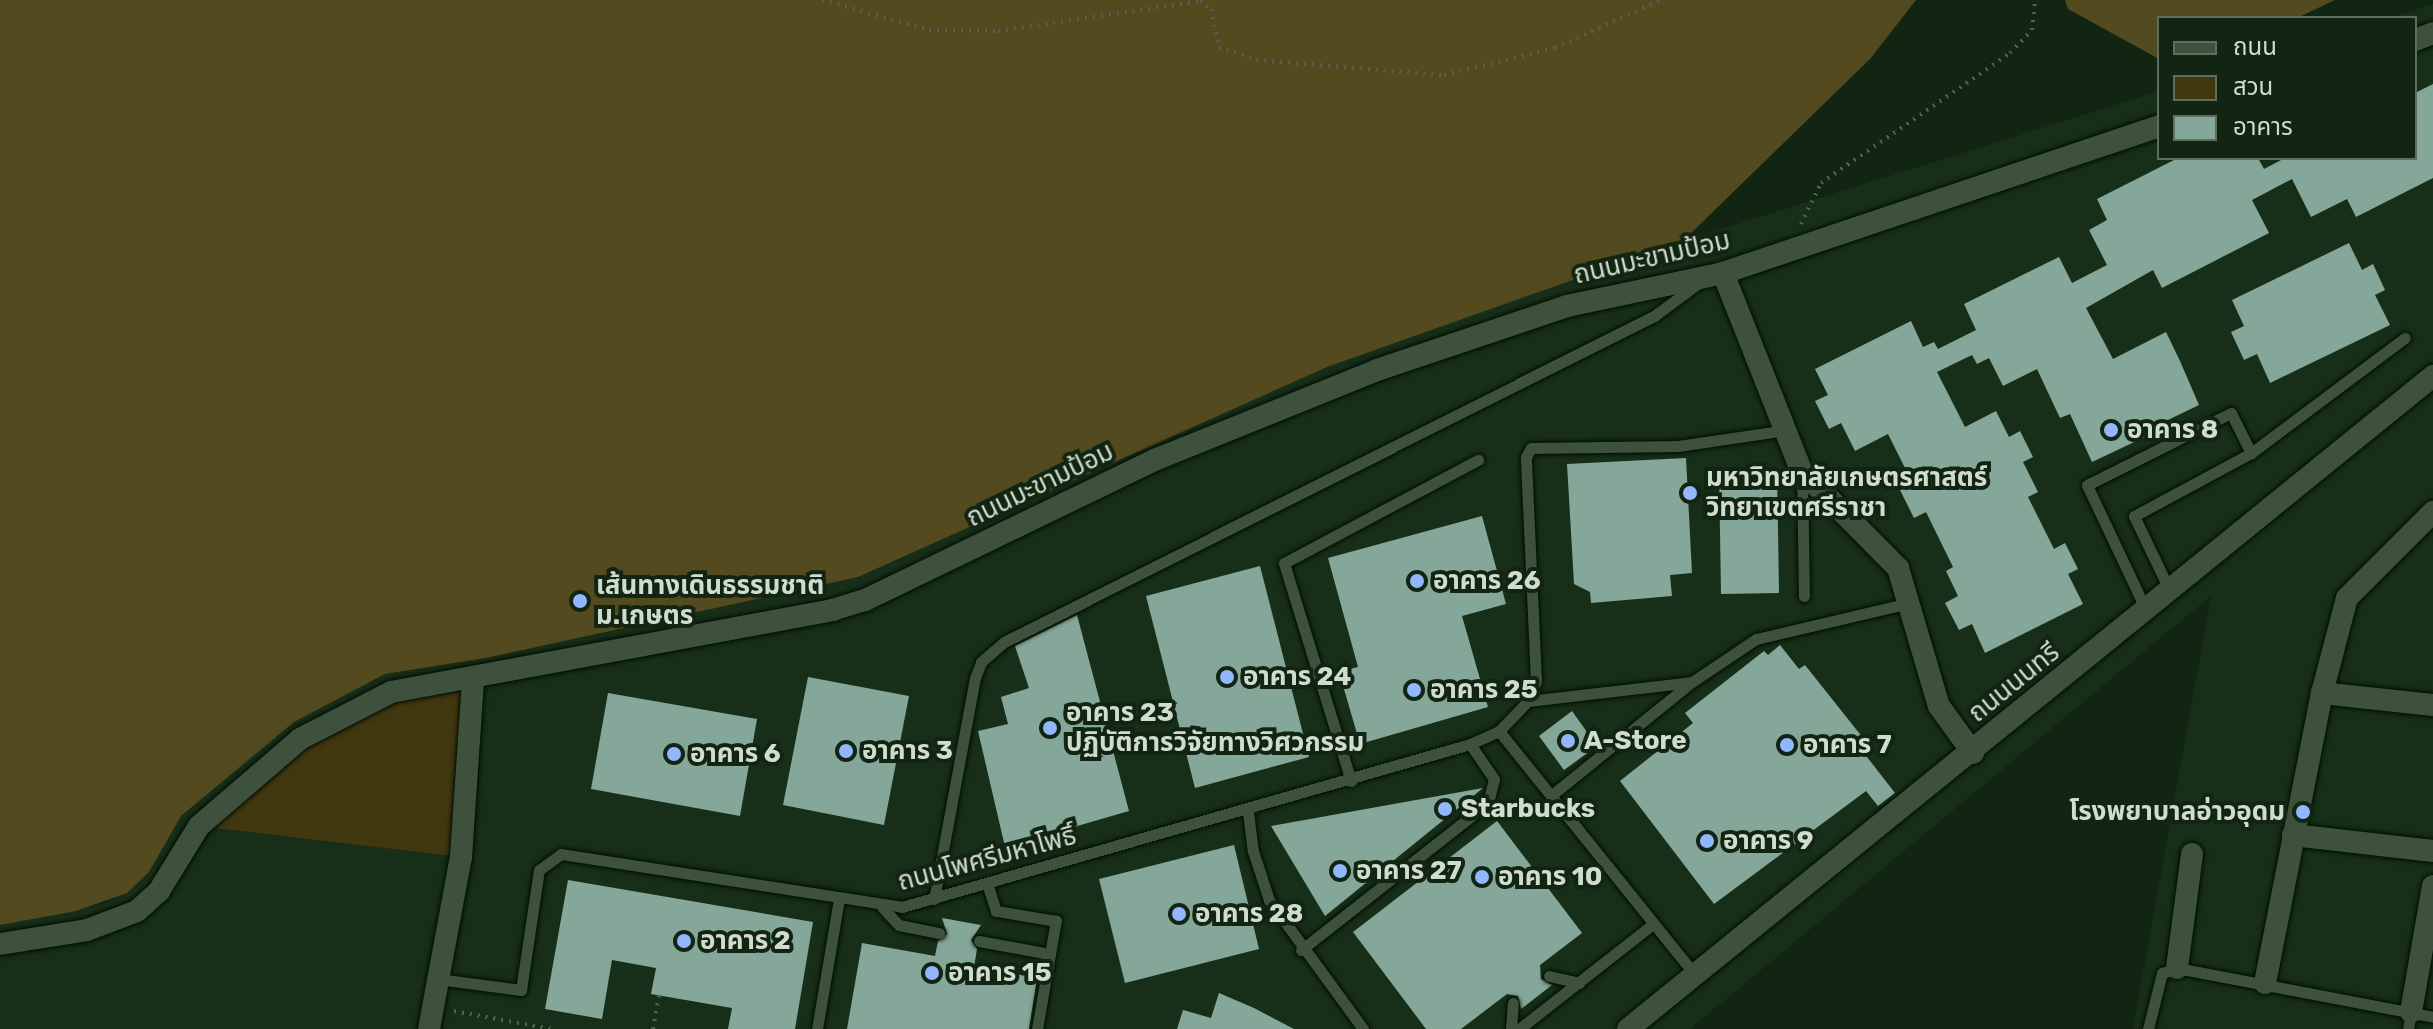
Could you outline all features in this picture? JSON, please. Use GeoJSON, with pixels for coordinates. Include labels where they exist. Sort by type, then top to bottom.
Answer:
{"type":"FeatureCollection","features":[{"type":"Feature","properties":{"kind":"street","name":"ถนนมะขามป้อม"},"geometry":{"type":"LineString","coordinates":[[0,944],[87,930],[137,911],[159,891],[199,826],[300,739],[391,692],[473,680],[865,600],[1157,459],[1377,370],[1567,306],[1716,274],[2157,127]]}},
{"type":"Feature","properties":{"kind":"street"},"geometry":{"type":"LineString","coordinates":[[1716,274],[1787,430],[1801,470],[1898,568],[1939,706],[1973,753]]}},
{"type":"Feature","properties":{"kind":"street","name":"ถนนนนทรี"},"geometry":{"type":"LineString","coordinates":[[1628,1029],[1973,753],[2433,376]]}},
{"type":"Feature","properties":{"kind":"street"},"geometry":{"type":"LineString","coordinates":[[2265,983],[2322,693],[2347,598],[2433,512]]}},
{"type":"Feature","properties":{"kind":"street"},"geometry":{"type":"LineString","coordinates":[[429,1029],[461,857],[473,680]]}},
{"type":"Feature","properties":{"kind":"street"},"geometry":{"type":"LineString","coordinates":[[2322,693],[2433,705]]}},
{"type":"Feature","properties":{"kind":"street"},"geometry":{"type":"LineString","coordinates":[[2293,835],[2433,851]]}},
{"type":"Feature","properties":{"kind":"street"},"geometry":{"type":"LineString","coordinates":[[2177,968],[2192,854]]}},
{"type":"Feature","properties":{"kind":"street"},"geometry":{"type":"LineString","coordinates":[[2418,1019],[2433,886]]}},
{"type":"Feature","properties":{"kind":"lane"},"geometry":{"type":"LineString","coordinates":[[934,899],[975,678],[981,662],[1004,642],[1654,316],[1716,274]]}},
{"type":"Feature","properties":{"kind":"lane"},"geometry":{"type":"LineString","coordinates":[[2170,591],[2134,516],[2251,453],[2405,338]]}},
{"type":"Feature","properties":{"kind":"lane"},"geometry":{"type":"LineString","coordinates":[[2146,611],[2087,485],[2231,413],[2251,453]]}},
{"type":"Feature","properties":{"kind":"lane"},"geometry":{"type":"LineString","coordinates":[[1695,975],[1553,794],[1499,731],[1528,701],[1536,681],[1526,457],[1531,448],[1678,446],[1787,430]]}},
{"type":"Feature","properties":{"kind":"lane"},"geometry":{"type":"LineString","coordinates":[[1351,781],[1284,563],[1478,460]]}},
{"type":"Feature","properties":{"kind":"lane"},"geometry":{"type":"LineString","coordinates":[[1801,470],[1804,596]]}},
{"type":"Feature","properties":{"kind":"lane"},"geometry":{"type":"LineString","coordinates":[[1553,794],[1692,682],[1756,639],[1910,603]]}},
{"type":"Feature","properties":{"kind":"lane"},"geometry":{"type":"LineString","coordinates":[[1528,701],[1692,682]]}},
{"type":"Feature","properties":{"kind":"lane","name":"ถนนโพศรีมหาโพธิ์"},"geometry":{"type":"LineString","coordinates":[[438,979],[521,990],[539,870],[561,854],[882,907],[934,899],[1248,812],[1470,744],[1499,731]]}},
{"type":"Feature","properties":{"kind":"lane"},"geometry":{"type":"LineString","coordinates":[[1301,950],[1488,803],[1494,779],[1470,744]]}},
{"type":"Feature","properties":{"kind":"lane"},"geometry":{"type":"LineString","coordinates":[[1248,812],[1253,851],[1269,900],[1301,950],[1363,1029]]}},
{"type":"Feature","properties":{"kind":"lane"},"geometry":{"type":"LineString","coordinates":[[987,884],[996,911],[1056,921],[1037,1029]]}},
{"type":"Feature","properties":{"kind":"lane"},"geometry":{"type":"LineString","coordinates":[[817,1029],[839,899]]}},
{"type":"Feature","properties":{"kind":"lane"},"geometry":{"type":"LineString","coordinates":[[882,907],[899,925],[939,933]]}},
{"type":"Feature","properties":{"kind":"lane"},"geometry":{"type":"LineString","coordinates":[[1519,1029],[1653,924]]}},
{"type":"Feature","properties":{"kind":"lane"},"geometry":{"type":"LineString","coordinates":[[979,941],[1050,954]]}},
{"type":"Feature","properties":{"kind":"lane"},"geometry":{"type":"LineString","coordinates":[[2148,1029],[2162,973],[2177,968],[2265,983],[2418,1019]]}},
{"type":"Feature","properties":{"kind":"lane"},"geometry":{"type":"LineString","coordinates":[[1549,976],[1579,983]]}},
{"type":"Feature","properties":{"kind":"lane"},"geometry":{"type":"LineString","coordinates":[[1511,1029],[1513,1003]]}},
{"type":"Feature","properties":{"kind":"path"},"geometry":{"type":"LineString","coordinates":[[822,0],[929,30],[998,31],[1200,1],[1211,9],[1219,47],[1256,60],[1444,75],[1555,48],[1661,0]]}},
{"type":"Feature","properties":{"kind":"path"},"geometry":{"type":"LineString","coordinates":[[1803,246],[1801,222],[1821,183],[2010,53],[2032,30],[2035,0]]}},
{"type":"Feature","properties":{"kind":"path"},"geometry":{"type":"LineString","coordinates":[[653,1029],[659,996]]}},
{"type":"Feature","properties":{"kind":"path"},"geometry":{"type":"LineString","coordinates":[[452,1011],[551,1029]]}},
{"type":"Feature","properties":{"kind":"shaded area"},"geometry":{"type":"Polygon","coordinates":[[[0,0],[1916,0],[1870,59],[1683,241],[1327,367],[858,577],[486,658],[385,674],[294,722],[181,816],[149,872],[127,893],[76,911],[0,925],[0,0]]]}},
{"type":"Feature","properties":{"kind":"shaded area"},"geometry":{"type":"Polygon","coordinates":[[[2065,0],[2335,0],[2301,16],[2157,16],[2157,58],[2068,9],[2065,0]]]}},
{"type":"Feature","properties":{"kind":"shaded area","name":"มหาวิทยาลัยเกษตรศาสตร์ วิทยาเขตศรีราชา"},"geometry":{"type":"Polygon","coordinates":[[[2433,4],[2433,1029],[2133,1029],[2211,596],[1690,1029],[0,1029],[0,925],[106,903],[149,872],[181,816],[294,722],[385,674],[486,658],[858,577],[1327,367],[1683,241],[2157,92],[2157,160],[2417,160],[2417,16],[2397,16],[2433,4]]]}},
{"type":"Feature","properties":{"kind":"green space"},"geometry":{"type":"Polygon","coordinates":[[[473,680],[461,857],[199,826],[300,739],[391,692],[473,680]]]}},
{"type":"Feature","properties":{"kind":"building"},"geometry":{"type":"Polygon","coordinates":[[[2433,84],[2433,178],[2356,217],[2347,199],[2311,217],[2292,179],[2252,200],[2269,233],[2162,288],[2153,270],[2086,308],[2113,359],[2166,332],[2180,361],[2199,405],[2145,431],[2147,436],[2092,462],[2070,414],[2060,418],[2037,369],[2003,386],[1989,358],[1977,364],[1972,355],[1937,372],[1965,427],[1996,411],[2009,437],[2020,431],[2033,457],[2023,462],[2038,492],[2028,497],[2054,549],[2065,543],[2078,569],[2068,574],[2083,604],[1985,653],[1972,624],[1959,630],[1945,603],[1958,596],[1946,571],[1953,567],[1926,512],[1914,518],[1900,490],[1913,484],[1888,434],[1855,451],[1841,423],[1829,429],[1815,401],[1828,395],[1815,369],[1911,321],[1923,347],[1934,342],[1938,349],[1976,330],[1964,304],[2059,257],[2072,283],[2107,265],[2089,230],[2107,220],[2097,199],[2174,160],[2259,160],[2264,169],[2281,160],[2417,160],[2417,92],[2433,84]]]}},
{"type":"Feature","properties":{"kind":"building"},"geometry":{"type":"Polygon","coordinates":[[[2349,243],[2362,270],[2373,264],[2385,290],[2375,295],[2390,325],[2270,383],[2257,354],[2244,360],[2231,332],[2244,326],[2232,300],[2349,243]]]}},
{"type":"Feature","properties":{"kind":"building"},"geometry":{"type":"Polygon","coordinates":[[[1686,458],[1692,573],[1670,575],[1672,596],[1591,603],[1590,592],[1574,584],[1567,464],[1686,458]]]}},
{"type":"Feature","properties":{"kind":"building"},"geometry":{"type":"Polygon","coordinates":[[[1777,469],[1779,593],[1721,594],[1719,470],[1777,469]]]}},
{"type":"Feature","properties":{"kind":"building"},"geometry":{"type":"Polygon","coordinates":[[[1482,516],[1506,604],[1462,616],[1488,707],[1360,744],[1339,672],[1358,667],[1328,558],[1482,516]]]}},
{"type":"Feature","properties":{"kind":"building","name":"อาคาร 24"},"geometry":{"type":"Polygon","coordinates":[[[1260,566],[1309,757],[1195,788],[1146,596],[1260,566]]]}},
{"type":"Feature","properties":{"kind":"building","name":"อาคาร 23 ปฏิบัติการวิจัยทางวิศวกรรม"},"geometry":{"type":"Polygon","coordinates":[[[1077,615],[1129,811],[1005,847],[978,731],[1008,724],[1001,697],[1029,688],[1015,646],[1077,615]]]}},
{"type":"Feature","properties":{"kind":"building"},"geometry":{"type":"Polygon","coordinates":[[[1780,645],[1799,669],[1805,665],[1867,743],[1860,748],[1895,793],[1878,806],[1866,791],[1714,904],[1620,781],[1693,723],[1685,713],[1764,651],[1768,655],[1780,645]]]}},
{"type":"Feature","properties":{"kind":"building","name":"อาคาร 3"},"geometry":{"type":"Polygon","coordinates":[[[808,677],[909,696],[884,825],[783,805],[808,677]]]}},
{"type":"Feature","properties":{"kind":"building","name":"อาคาร 6"},"geometry":{"type":"Polygon","coordinates":[[[608,693],[757,719],[740,816],[591,789],[608,693]]]}},
{"type":"Feature","properties":{"kind":"building","name":"A-Store"},"geometry":{"type":"Polygon","coordinates":[[[1572,711],[1597,746],[1564,770],[1539,736],[1572,711]]]}},
{"type":"Feature","properties":{"kind":"building","name":"อาคาร 27"},"geometry":{"type":"Polygon","coordinates":[[[1483,788],[1325,916],[1271,826],[1483,788]]]}},
{"type":"Feature","properties":{"kind":"building","name":"อาคาร 10"},"geometry":{"type":"Polygon","coordinates":[[[1497,821],[1582,933],[1540,965],[1541,979],[1552,985],[1521,1009],[1518,996],[1507,994],[1461,1029],[1426,1029],[1353,932],[1497,821]]]}},
{"type":"Feature","properties":{"kind":"building","name":"อาคาร 28"},"geometry":{"type":"Polygon","coordinates":[[[1234,845],[1259,949],[1125,983],[1099,879],[1234,845]]]}},
{"type":"Feature","properties":{"kind":"building","name":"อาคาร 2"},"geometry":{"type":"Polygon","coordinates":[[[568,880],[813,922],[795,1029],[728,1029],[732,1008],[651,994],[656,968],[612,960],[602,1019],[545,1009],[568,880]]]}},
{"type":"Feature","properties":{"kind":"building","name":"อาคาร 15"},"geometry":{"type":"Polygon","coordinates":[[[942,918],[981,925],[971,940],[977,949],[974,967],[1037,978],[1029,1029],[847,1029],[862,943],[935,956],[938,941],[947,934],[942,918]]]}},
{"type":"Feature","properties":{"kind":"building"},"geometry":{"type":"Polygon","coordinates":[[[1219,993],[1294,1029],[1177,1029],[1183,1010],[1211,1018],[1219,993]]]}},
{"type":"Feature","properties":{"kind":"place","name":"อาคาร 8"},"geometry":{"type":"Point","coordinates":[2111,430]}},
{"type":"Feature","properties":{"kind":"place","name":"มหาวิทยาลัยเกษตรศาสตร์ วิทยาเขตศรีราชา"},"geometry":{"type":"Point","coordinates":[1690,493]}},
{"type":"Feature","properties":{"kind":"place","name":"อาคาร 26"},"geometry":{"type":"Point","coordinates":[1417,581]}},
{"type":"Feature","properties":{"kind":"place","name":"เส้นทางเดินธรรมชาติ ม.เกษตร"},"geometry":{"type":"Point","coordinates":[580,601]}},
{"type":"Feature","properties":{"kind":"place","name":"อาคาร 24"},"geometry":{"type":"Point","coordinates":[1227,677]}},
{"type":"Feature","properties":{"kind":"place","name":"อาคาร 25"},"geometry":{"type":"Point","coordinates":[1414,690]}},
{"type":"Feature","properties":{"kind":"place","name":"อาคาร 23 ปฏิบัติการวิจัยทางวิศวกรรม"},"geometry":{"type":"Point","coordinates":[1050,728]}},
{"type":"Feature","properties":{"kind":"place","name":"A-Store"},"geometry":{"type":"Point","coordinates":[1568,741]}},
{"type":"Feature","properties":{"kind":"place","name":"อาคาร 7"},"geometry":{"type":"Point","coordinates":[1787,745]}},
{"type":"Feature","properties":{"kind":"place","name":"อาคาร 3"},"geometry":{"type":"Point","coordinates":[846,751]}},
{"type":"Feature","properties":{"kind":"place","name":"อาคาร 6"},"geometry":{"type":"Point","coordinates":[674,754]}},
{"type":"Feature","properties":{"kind":"place","name":"Starbucks"},"geometry":{"type":"Point","coordinates":[1445,809]}},
{"type":"Feature","properties":{"kind":"place","name":"โรงพยาบาลอ่าวอุดม"},"geometry":{"type":"Point","coordinates":[2303,812]}},
{"type":"Feature","properties":{"kind":"place","name":"อาคาร 9"},"geometry":{"type":"Point","coordinates":[1707,841]}},
{"type":"Feature","properties":{"kind":"place","name":"อาคาร 27"},"geometry":{"type":"Point","coordinates":[1340,871]}},
{"type":"Feature","properties":{"kind":"place","name":"อาคาร 10"},"geometry":{"type":"Point","coordinates":[1482,877]}},
{"type":"Feature","properties":{"kind":"place","name":"อาคาร 28"},"geometry":{"type":"Point","coordinates":[1179,914]}},
{"type":"Feature","properties":{"kind":"place","name":"อาคาร 2"},"geometry":{"type":"Point","coordinates":[684,941]}},
{"type":"Feature","properties":{"kind":"place","name":"อาคาร 15"},"geometry":{"type":"Point","coordinates":[932,973]}}]}
